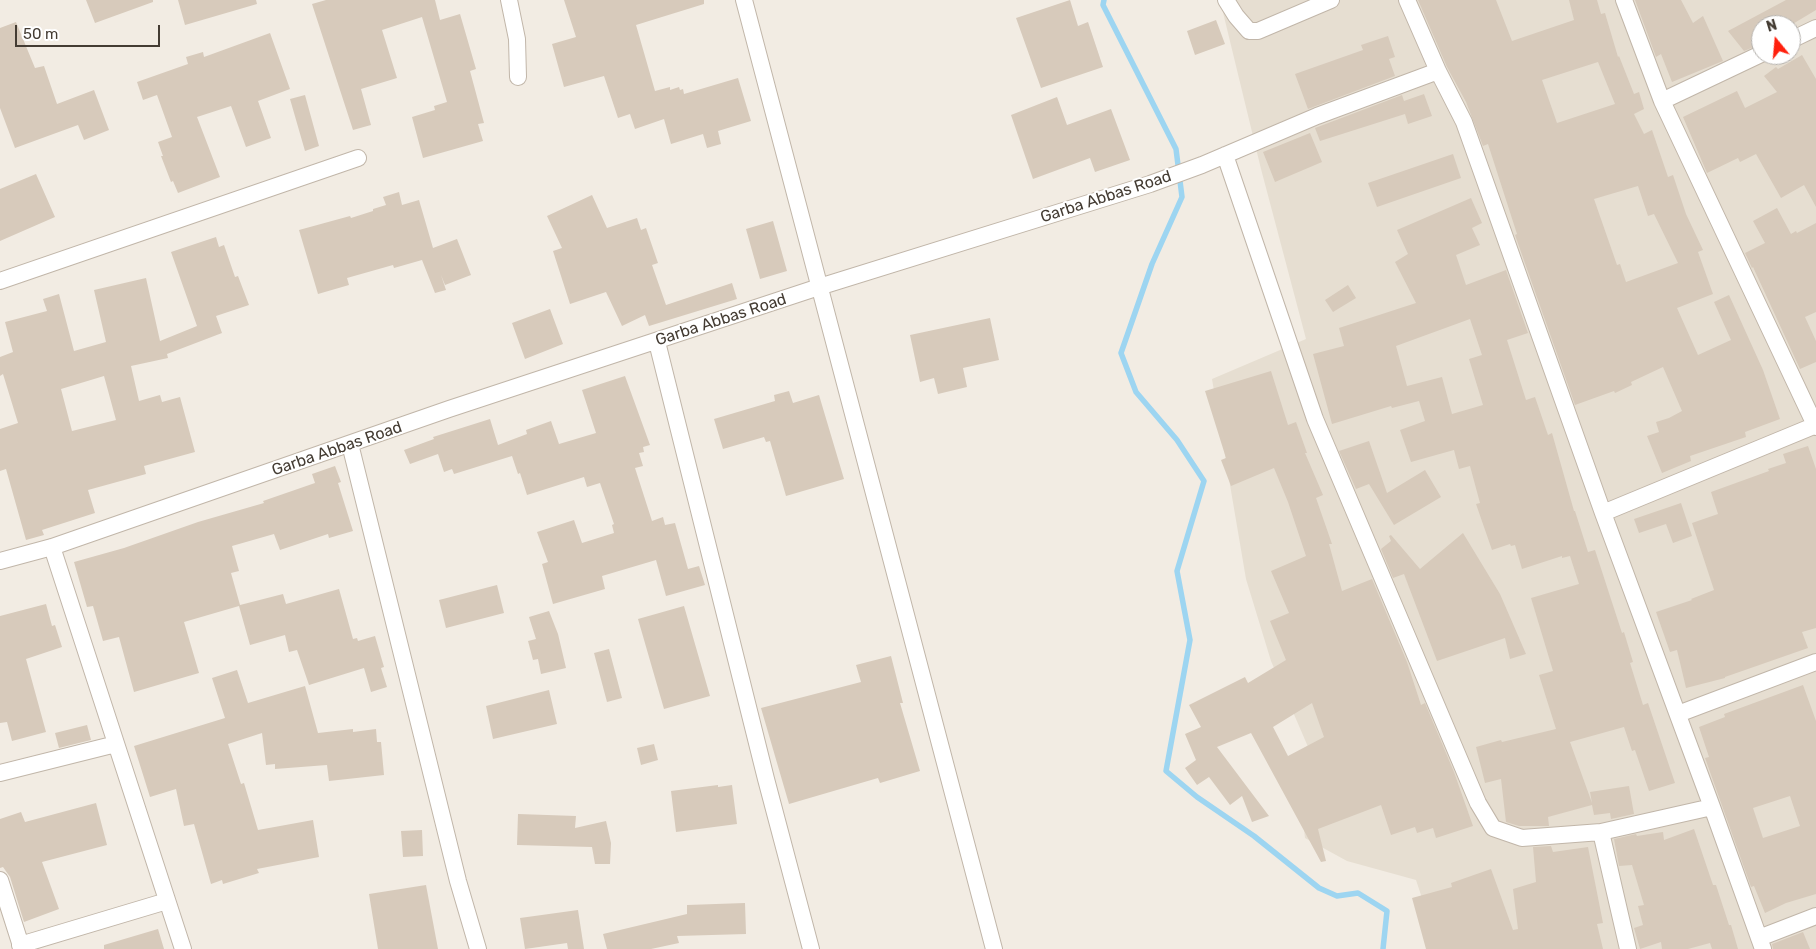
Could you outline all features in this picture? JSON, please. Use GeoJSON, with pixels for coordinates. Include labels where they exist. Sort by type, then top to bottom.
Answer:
{"type":"FeatureCollection","features":[{"type":"Feature","properties":{"kind":"street"},"geometry":{"type":"LineString","coordinates":[[508,0],[517,39],[518,77]]}},
{"type":"Feature","properties":{"kind":"street"},"geometry":{"type":"LineString","coordinates":[[744,0],[994,949]]}},
{"type":"Feature","properties":{"kind":"street"},"geometry":{"type":"LineString","coordinates":[[1226,0],[1236,16],[1249,31],[1258,31],[1331,0]]}},
{"type":"Feature","properties":{"kind":"street"},"geometry":{"type":"LineString","coordinates":[[1407,0],[1438,71],[1464,122],[1602,513],[1678,714],[1761,944],[1816,916]]}},
{"type":"Feature","properties":{"kind":"street"},"geometry":{"type":"LineString","coordinates":[[1602,513],[1816,426],[1662,101],[1624,0]]}},
{"type":"Feature","properties":{"kind":"street"},"geometry":{"type":"LineString","coordinates":[[1801,37],[1815,32]]}},
{"type":"Feature","properties":{"kind":"street"},"geometry":{"type":"LineString","coordinates":[[1662,101],[1751,59]]}},
{"type":"Feature","properties":{"kind":"street","name":"Garba Abbas Road"},"geometry":{"type":"LineString","coordinates":[[0,561],[52,547],[449,409],[657,342],[819,287],[1150,184],[1202,165],[1317,116],[1438,71]]}},
{"type":"Feature","properties":{"kind":"street"},"geometry":{"type":"LineString","coordinates":[[1225,155],[1315,419],[1478,803],[1493,828],[1522,838],[1601,832],[1712,808]]}},
{"type":"Feature","properties":{"kind":"street"},"geometry":{"type":"LineString","coordinates":[[0,281],[358,158]]}},
{"type":"Feature","properties":{"kind":"street"},"geometry":{"type":"LineString","coordinates":[[657,342],[766,779],[811,949]]}},
{"type":"Feature","properties":{"kind":"street"},"geometry":{"type":"LineString","coordinates":[[350,444],[458,881],[478,949]]}},
{"type":"Feature","properties":{"kind":"street"},"geometry":{"type":"LineString","coordinates":[[52,547],[183,949]]}},
{"type":"Feature","properties":{"kind":"street"},"geometry":{"type":"LineString","coordinates":[[1678,714],[1816,662]]}},
{"type":"Feature","properties":{"kind":"street"},"geometry":{"type":"LineString","coordinates":[[0,773],[116,744]]}},
{"type":"Feature","properties":{"kind":"street"},"geometry":{"type":"LineString","coordinates":[[1601,832],[1628,949]]}},
{"type":"Feature","properties":{"kind":"street"},"geometry":{"type":"LineString","coordinates":[[0,880],[21,947],[167,901]]}},
{"type":"Feature","properties":{"kind":"shaded area"},"geometry":{"type":"Polygon","coordinates":[[[1220,0],[1816,0],[1816,949],[1439,949],[1416,880],[1347,861],[1305,838],[1301,804],[1321,777],[1271,661],[1246,579],[1212,379],[1306,339],[1261,169],[1220,0]]]}},
{"type":"Feature","properties":{"kind":"building"},"geometry":{"type":"Polygon","coordinates":[[[86,0],[153,0],[153,2],[95,23],[86,0]]]}},
{"type":"Feature","properties":{"kind":"building"},"geometry":{"type":"Polygon","coordinates":[[[178,0],[256,0],[257,4],[185,25],[178,0]]]}},
{"type":"Feature","properties":{"kind":"building"},"geometry":{"type":"Polygon","coordinates":[[[326,0],[435,0],[440,20],[460,14],[476,69],[470,71],[484,123],[478,124],[483,141],[423,158],[412,117],[435,110],[434,106],[447,102],[422,17],[382,30],[397,78],[361,89],[371,125],[353,130],[312,4],[326,0]]]}},
{"type":"Feature","properties":{"kind":"building"},"geometry":{"type":"Polygon","coordinates":[[[564,0],[704,0],[704,4],[636,25],[655,91],[679,87],[680,90],[683,89],[684,94],[738,78],[751,121],[718,131],[721,144],[707,148],[703,134],[671,144],[664,119],[635,129],[630,114],[618,118],[604,76],[564,87],[552,44],[576,37],[564,0]]]}},
{"type":"Feature","properties":{"kind":"building"},"geometry":{"type":"Polygon","coordinates":[[[1070,0],[1078,26],[1088,22],[1103,67],[1041,88],[1016,18],[1070,0]]]}},
{"type":"Feature","properties":{"kind":"building"},"geometry":{"type":"Polygon","coordinates":[[[1418,0],[1496,0],[1512,41],[1574,20],[1569,0],[1597,0],[1601,14],[1605,13],[1618,57],[1634,94],[1639,92],[1644,109],[1634,114],[1644,134],[1652,130],[1668,177],[1673,175],[1686,214],[1703,250],[1698,252],[1713,294],[1677,308],[1698,355],[1731,340],[1714,302],[1729,295],[1763,370],[1780,419],[1745,432],[1746,437],[1690,456],[1691,461],[1662,473],[1647,436],[1659,432],[1656,422],[1682,411],[1663,367],[1631,382],[1632,385],[1615,393],[1614,391],[1575,405],[1515,235],[1517,234],[1488,144],[1483,146],[1466,102],[1447,67],[1418,0]],[[1598,62],[1542,80],[1557,123],[1615,104],[1598,62]],[[1638,186],[1594,199],[1617,265],[1620,264],[1626,282],[1678,263],[1654,214],[1648,216],[1638,186]]]}},
{"type":"Feature","properties":{"kind":"building"},"geometry":{"type":"Polygon","coordinates":[[[1635,0],[1681,0],[1693,23],[1703,16],[1723,61],[1672,82],[1661,54],[1656,57],[1635,0]]]}},
{"type":"Feature","properties":{"kind":"building"},"geometry":{"type":"Polygon","coordinates":[[[1786,0],[1816,0],[1816,10],[1801,19],[1801,15],[1758,15],[1786,0]]]}},
{"type":"Feature","properties":{"kind":"building"},"geometry":{"type":"Polygon","coordinates":[[[1751,19],[1751,48],[1744,51],[1728,31],[1751,19]]]}},
{"type":"Feature","properties":{"kind":"building"},"geometry":{"type":"Polygon","coordinates":[[[1216,20],[1225,44],[1195,55],[1187,31],[1216,20]]]}},
{"type":"Feature","properties":{"kind":"building"},"geometry":{"type":"Polygon","coordinates":[[[16,22],[35,68],[44,66],[57,104],[94,90],[109,130],[84,140],[78,125],[15,148],[0,108],[0,28],[16,22]]]}},
{"type":"Feature","properties":{"kind":"building"},"geometry":{"type":"Polygon","coordinates":[[[270,33],[290,89],[258,101],[271,138],[246,147],[231,106],[197,117],[220,177],[178,193],[173,181],[171,182],[158,142],[172,137],[157,95],[143,100],[137,82],[188,64],[186,57],[203,52],[204,57],[270,33]]]}},
{"type":"Feature","properties":{"kind":"building"},"geometry":{"type":"Polygon","coordinates":[[[1388,36],[1395,57],[1389,59],[1395,76],[1308,109],[1295,74],[1363,50],[1361,45],[1388,36]]]}},
{"type":"Feature","properties":{"kind":"building"},"geometry":{"type":"Polygon","coordinates":[[[1801,56],[1816,79],[1816,207],[1804,185],[1781,198],[1756,154],[1740,162],[1738,158],[1707,173],[1683,117],[1737,91],[1745,108],[1777,92],[1764,76],[1776,67],[1778,69],[1785,65],[1801,65],[1801,56]]]}},
{"type":"Feature","properties":{"kind":"building"},"geometry":{"type":"Polygon","coordinates":[[[1424,94],[1432,116],[1408,124],[1405,114],[1320,141],[1315,128],[1402,95],[1404,101],[1424,94]]]}},
{"type":"Feature","properties":{"kind":"building"},"geometry":{"type":"Polygon","coordinates":[[[305,95],[319,146],[305,151],[290,99],[305,95]]]}},
{"type":"Feature","properties":{"kind":"building"},"geometry":{"type":"Polygon","coordinates":[[[1057,97],[1067,125],[1111,109],[1130,160],[1095,172],[1090,158],[1033,179],[1011,115],[1057,97]]]}},
{"type":"Feature","properties":{"kind":"building"},"geometry":{"type":"Polygon","coordinates":[[[1310,133],[1322,162],[1275,182],[1263,152],[1310,133]]]}},
{"type":"Feature","properties":{"kind":"building"},"geometry":{"type":"Polygon","coordinates":[[[1453,154],[1461,178],[1377,207],[1368,183],[1453,154]]]}},
{"type":"Feature","properties":{"kind":"building"},"geometry":{"type":"Polygon","coordinates":[[[36,174],[55,217],[0,241],[0,189],[36,174]]]}},
{"type":"Feature","properties":{"kind":"building"},"geometry":{"type":"Polygon","coordinates":[[[399,192],[402,205],[419,200],[433,248],[457,239],[471,275],[445,285],[441,275],[446,290],[435,293],[422,260],[394,268],[393,265],[347,278],[349,285],[318,294],[299,230],[373,211],[373,209],[386,205],[383,197],[399,192]]]}},
{"type":"Feature","properties":{"kind":"building"},"geometry":{"type":"Polygon","coordinates":[[[592,195],[607,228],[637,218],[641,230],[646,228],[658,263],[652,265],[666,305],[732,283],[737,299],[649,326],[645,315],[622,326],[606,292],[570,304],[553,251],[562,248],[547,216],[592,195]]]}},
{"type":"Feature","properties":{"kind":"building"},"geometry":{"type":"Polygon","coordinates":[[[1471,198],[1482,223],[1472,228],[1480,245],[1456,255],[1466,285],[1506,270],[1528,333],[1507,340],[1526,400],[1535,397],[1548,435],[1552,433],[1574,511],[1588,552],[1595,550],[1622,633],[1624,632],[1633,662],[1630,663],[1643,705],[1648,703],[1675,783],[1649,791],[1635,750],[1632,751],[1624,727],[1570,742],[1592,803],[1590,792],[1629,786],[1634,814],[1611,819],[1610,813],[1594,815],[1592,805],[1548,817],[1549,826],[1519,826],[1506,822],[1501,779],[1485,783],[1476,747],[1556,729],[1539,675],[1553,671],[1531,598],[1579,584],[1570,556],[1562,558],[1562,556],[1522,569],[1515,545],[1511,546],[1510,544],[1492,550],[1476,504],[1480,503],[1470,466],[1459,469],[1454,450],[1411,462],[1400,430],[1425,421],[1419,401],[1392,408],[1391,406],[1332,424],[1313,354],[1344,346],[1339,328],[1416,303],[1395,262],[1408,254],[1397,230],[1471,198]],[[1470,319],[1396,346],[1407,386],[1442,377],[1452,414],[1483,405],[1469,359],[1482,355],[1470,319]]]}},
{"type":"Feature","properties":{"kind":"building"},"geometry":{"type":"Polygon","coordinates":[[[1777,208],[1791,234],[1796,231],[1797,233],[1816,223],[1816,312],[1805,317],[1816,341],[1816,362],[1800,369],[1745,253],[1765,243],[1753,221],[1777,208]]]}},
{"type":"Feature","properties":{"kind":"building"},"geometry":{"type":"Polygon","coordinates":[[[773,221],[787,271],[760,279],[746,229],[773,221]]]}},
{"type":"Feature","properties":{"kind":"building"},"geometry":{"type":"Polygon","coordinates":[[[216,237],[219,247],[224,245],[235,277],[238,276],[249,305],[216,316],[222,333],[167,354],[168,358],[131,366],[139,401],[160,395],[162,402],[180,397],[195,452],[144,466],[146,474],[88,490],[95,513],[42,530],[44,535],[26,540],[6,469],[0,471],[0,429],[18,423],[3,374],[0,376],[0,357],[13,352],[5,322],[47,311],[43,299],[59,294],[74,351],[106,342],[94,290],[146,278],[160,341],[197,326],[171,252],[216,237]],[[104,376],[61,389],[72,431],[116,420],[104,376]]]}},
{"type":"Feature","properties":{"kind":"building"},"geometry":{"type":"Polygon","coordinates":[[[1348,285],[1356,298],[1333,312],[1325,300],[1348,285]]]}},
{"type":"Feature","properties":{"kind":"building"},"geometry":{"type":"Polygon","coordinates":[[[550,309],[563,344],[525,359],[512,323],[550,309]]]}},
{"type":"Feature","properties":{"kind":"building"},"geometry":{"type":"Polygon","coordinates":[[[990,318],[999,360],[963,368],[967,387],[938,394],[934,378],[920,382],[910,335],[990,318]]]}},
{"type":"Feature","properties":{"kind":"building"},"geometry":{"type":"Polygon","coordinates":[[[1271,371],[1288,425],[1296,422],[1307,453],[1305,453],[1323,495],[1316,498],[1332,544],[1329,544],[1342,591],[1372,579],[1407,662],[1421,705],[1425,703],[1454,772],[1473,826],[1436,838],[1433,828],[1417,833],[1415,827],[1391,835],[1381,805],[1318,829],[1326,861],[1321,862],[1251,733],[1217,747],[1269,816],[1252,822],[1242,796],[1230,805],[1209,777],[1197,785],[1185,768],[1196,760],[1185,734],[1201,727],[1189,705],[1245,677],[1248,683],[1286,660],[1270,621],[1289,613],[1271,571],[1306,556],[1288,502],[1274,468],[1231,486],[1221,460],[1226,458],[1205,391],[1271,371]],[[1312,703],[1273,727],[1288,756],[1324,737],[1312,703]]]}},
{"type":"Feature","properties":{"kind":"building"},"geometry":{"type":"Polygon","coordinates":[[[625,376],[650,445],[643,447],[644,452],[639,453],[643,466],[635,468],[652,521],[663,517],[665,525],[675,523],[688,569],[699,566],[705,585],[666,596],[656,560],[602,576],[605,589],[553,604],[542,564],[548,562],[537,532],[574,520],[582,543],[614,533],[612,525],[614,524],[600,483],[587,487],[584,477],[527,495],[512,456],[454,474],[452,469],[444,472],[438,454],[410,464],[404,450],[434,439],[433,437],[490,419],[498,445],[527,434],[526,430],[551,421],[559,444],[596,433],[582,390],[625,376]]]}},
{"type":"Feature","properties":{"kind":"building"},"geometry":{"type":"Polygon","coordinates":[[[789,391],[793,403],[819,395],[844,479],[786,496],[770,441],[766,442],[764,437],[723,449],[714,419],[775,401],[774,395],[789,391]]]}},
{"type":"Feature","properties":{"kind":"building"},"geometry":{"type":"Polygon","coordinates":[[[1369,441],[1387,493],[1425,470],[1441,497],[1394,525],[1369,484],[1356,489],[1339,451],[1369,441]]]}},
{"type":"Feature","properties":{"kind":"building"},"geometry":{"type":"Polygon","coordinates":[[[1808,446],[1816,469],[1816,628],[1802,632],[1808,648],[1725,678],[1686,688],[1677,650],[1670,652],[1656,612],[1692,600],[1714,590],[1692,523],[1718,514],[1711,492],[1786,463],[1783,454],[1808,446]]]}},
{"type":"Feature","properties":{"kind":"building"},"geometry":{"type":"Polygon","coordinates":[[[335,466],[341,482],[338,483],[353,531],[329,538],[328,534],[280,550],[274,534],[232,546],[239,571],[231,573],[240,605],[283,594],[286,604],[339,589],[353,639],[357,638],[358,641],[375,636],[384,667],[381,668],[387,687],[371,692],[364,668],[309,685],[297,650],[289,652],[285,635],[250,645],[239,606],[184,622],[199,673],[134,692],[119,637],[103,641],[93,606],[87,607],[74,562],[264,503],[263,501],[315,483],[312,474],[335,466]]]}},
{"type":"Feature","properties":{"kind":"building"},"geometry":{"type":"Polygon","coordinates":[[[1681,503],[1692,536],[1673,543],[1666,524],[1639,533],[1634,519],[1681,503]]]}},
{"type":"Feature","properties":{"kind":"building"},"geometry":{"type":"Polygon","coordinates":[[[1463,533],[1500,594],[1526,654],[1510,659],[1505,638],[1437,661],[1404,574],[1393,578],[1381,549],[1391,541],[1389,536],[1391,535],[1420,569],[1463,533]]]}},
{"type":"Feature","properties":{"kind":"building"},"geometry":{"type":"Polygon","coordinates":[[[497,585],[504,613],[446,628],[439,600],[497,585]]]}},
{"type":"Feature","properties":{"kind":"building"},"geometry":{"type":"Polygon","coordinates":[[[46,604],[52,626],[55,625],[62,647],[26,659],[46,732],[12,741],[7,722],[0,723],[0,616],[46,604]]]}},
{"type":"Feature","properties":{"kind":"building"},"geometry":{"type":"Polygon","coordinates":[[[684,606],[710,696],[664,709],[638,619],[684,606]]]}},
{"type":"Feature","properties":{"kind":"building"},"geometry":{"type":"Polygon","coordinates":[[[549,611],[558,634],[566,668],[541,674],[538,659],[533,660],[528,641],[536,639],[529,617],[549,611]]]}},
{"type":"Feature","properties":{"kind":"building"},"geometry":{"type":"Polygon","coordinates":[[[609,649],[622,698],[607,702],[594,653],[609,649]]]}},
{"type":"Feature","properties":{"kind":"building"},"geometry":{"type":"Polygon","coordinates":[[[891,656],[903,703],[900,703],[920,771],[880,783],[878,778],[789,804],[761,708],[861,682],[856,665],[891,656]]]}},
{"type":"Feature","properties":{"kind":"building"},"geometry":{"type":"Polygon","coordinates":[[[237,670],[248,703],[305,686],[318,733],[353,729],[353,732],[376,729],[377,742],[381,742],[384,775],[329,781],[327,765],[275,769],[275,764],[266,765],[262,733],[228,744],[241,784],[244,783],[258,830],[313,820],[319,857],[257,869],[259,873],[223,884],[222,880],[211,884],[194,824],[184,826],[176,789],[150,797],[134,746],[225,718],[212,678],[237,670]]]}},
{"type":"Feature","properties":{"kind":"building"},"geometry":{"type":"Polygon","coordinates":[[[1803,685],[1816,721],[1816,894],[1786,903],[1765,913],[1754,886],[1751,887],[1705,758],[1709,757],[1699,727],[1725,717],[1724,714],[1803,685]],[[1790,796],[1753,808],[1763,838],[1800,826],[1790,796]]]}},
{"type":"Feature","properties":{"kind":"building"},"geometry":{"type":"Polygon","coordinates":[[[549,690],[557,724],[493,739],[486,706],[549,690]]]}},
{"type":"Feature","properties":{"kind":"building"},"geometry":{"type":"Polygon","coordinates":[[[87,725],[91,740],[59,748],[55,733],[87,725]]]}},
{"type":"Feature","properties":{"kind":"building"},"geometry":{"type":"Polygon","coordinates":[[[654,744],[658,760],[641,765],[637,748],[654,744]]]}},
{"type":"Feature","properties":{"kind":"building"},"geometry":{"type":"Polygon","coordinates":[[[718,785],[718,787],[732,785],[737,824],[676,832],[671,791],[718,785]]]}},
{"type":"Feature","properties":{"kind":"building"},"geometry":{"type":"Polygon","coordinates":[[[96,803],[107,845],[42,862],[59,909],[24,922],[10,877],[3,867],[0,868],[0,819],[21,812],[25,822],[96,803]]]}},
{"type":"Feature","properties":{"kind":"building"},"geometry":{"type":"Polygon","coordinates":[[[518,814],[576,816],[575,828],[606,821],[611,843],[610,864],[595,864],[592,847],[517,845],[518,814]]]}},
{"type":"Feature","properties":{"kind":"building"},"geometry":{"type":"Polygon","coordinates":[[[1694,829],[1713,885],[1716,885],[1729,925],[1731,925],[1738,949],[1712,949],[1710,943],[1688,949],[1662,949],[1661,942],[1640,949],[1634,928],[1643,925],[1638,906],[1644,905],[1632,865],[1619,866],[1614,839],[1636,834],[1637,836],[1663,832],[1664,840],[1694,829]]]}},
{"type":"Feature","properties":{"kind":"building"},"geometry":{"type":"Polygon","coordinates":[[[422,830],[423,856],[403,857],[401,831],[422,830]]]}},
{"type":"Feature","properties":{"kind":"building"},"geometry":{"type":"Polygon","coordinates":[[[1551,846],[1553,852],[1588,847],[1603,923],[1597,924],[1603,949],[1426,949],[1412,898],[1452,887],[1451,883],[1491,869],[1513,930],[1518,929],[1513,889],[1536,882],[1533,847],[1551,846]]]}},
{"type":"Feature","properties":{"kind":"building"},"geometry":{"type":"Polygon","coordinates":[[[426,885],[438,949],[378,949],[369,894],[426,885]]]}},
{"type":"Feature","properties":{"kind":"building"},"geometry":{"type":"Polygon","coordinates":[[[745,903],[746,934],[677,936],[679,943],[651,949],[607,949],[603,934],[687,914],[687,905],[745,903]]]}},
{"type":"Feature","properties":{"kind":"building"},"geometry":{"type":"Polygon","coordinates":[[[578,910],[584,949],[568,949],[567,943],[525,949],[520,918],[578,910]]]}},
{"type":"Feature","properties":{"kind":"building"},"geometry":{"type":"Polygon","coordinates":[[[158,929],[164,949],[104,949],[104,945],[158,929]]]}},
{"type":"Feature","properties":{"kind":"building"},"geometry":{"type":"Polygon","coordinates":[[[1803,932],[1810,949],[1773,949],[1772,944],[1803,932]]]}},
{"type":"Feature","properties":{"kind":"waterway"},"geometry":{"type":"LineString","coordinates":[[1104,0],[1103,5],[1176,149],[1182,197],[1152,264],[1121,353],[1136,392],[1177,440],[1204,481],[1177,571],[1190,640],[1166,771],[1197,797],[1254,836],[1319,888],[1337,896],[1358,893],[1387,911],[1383,949]]}}]}
